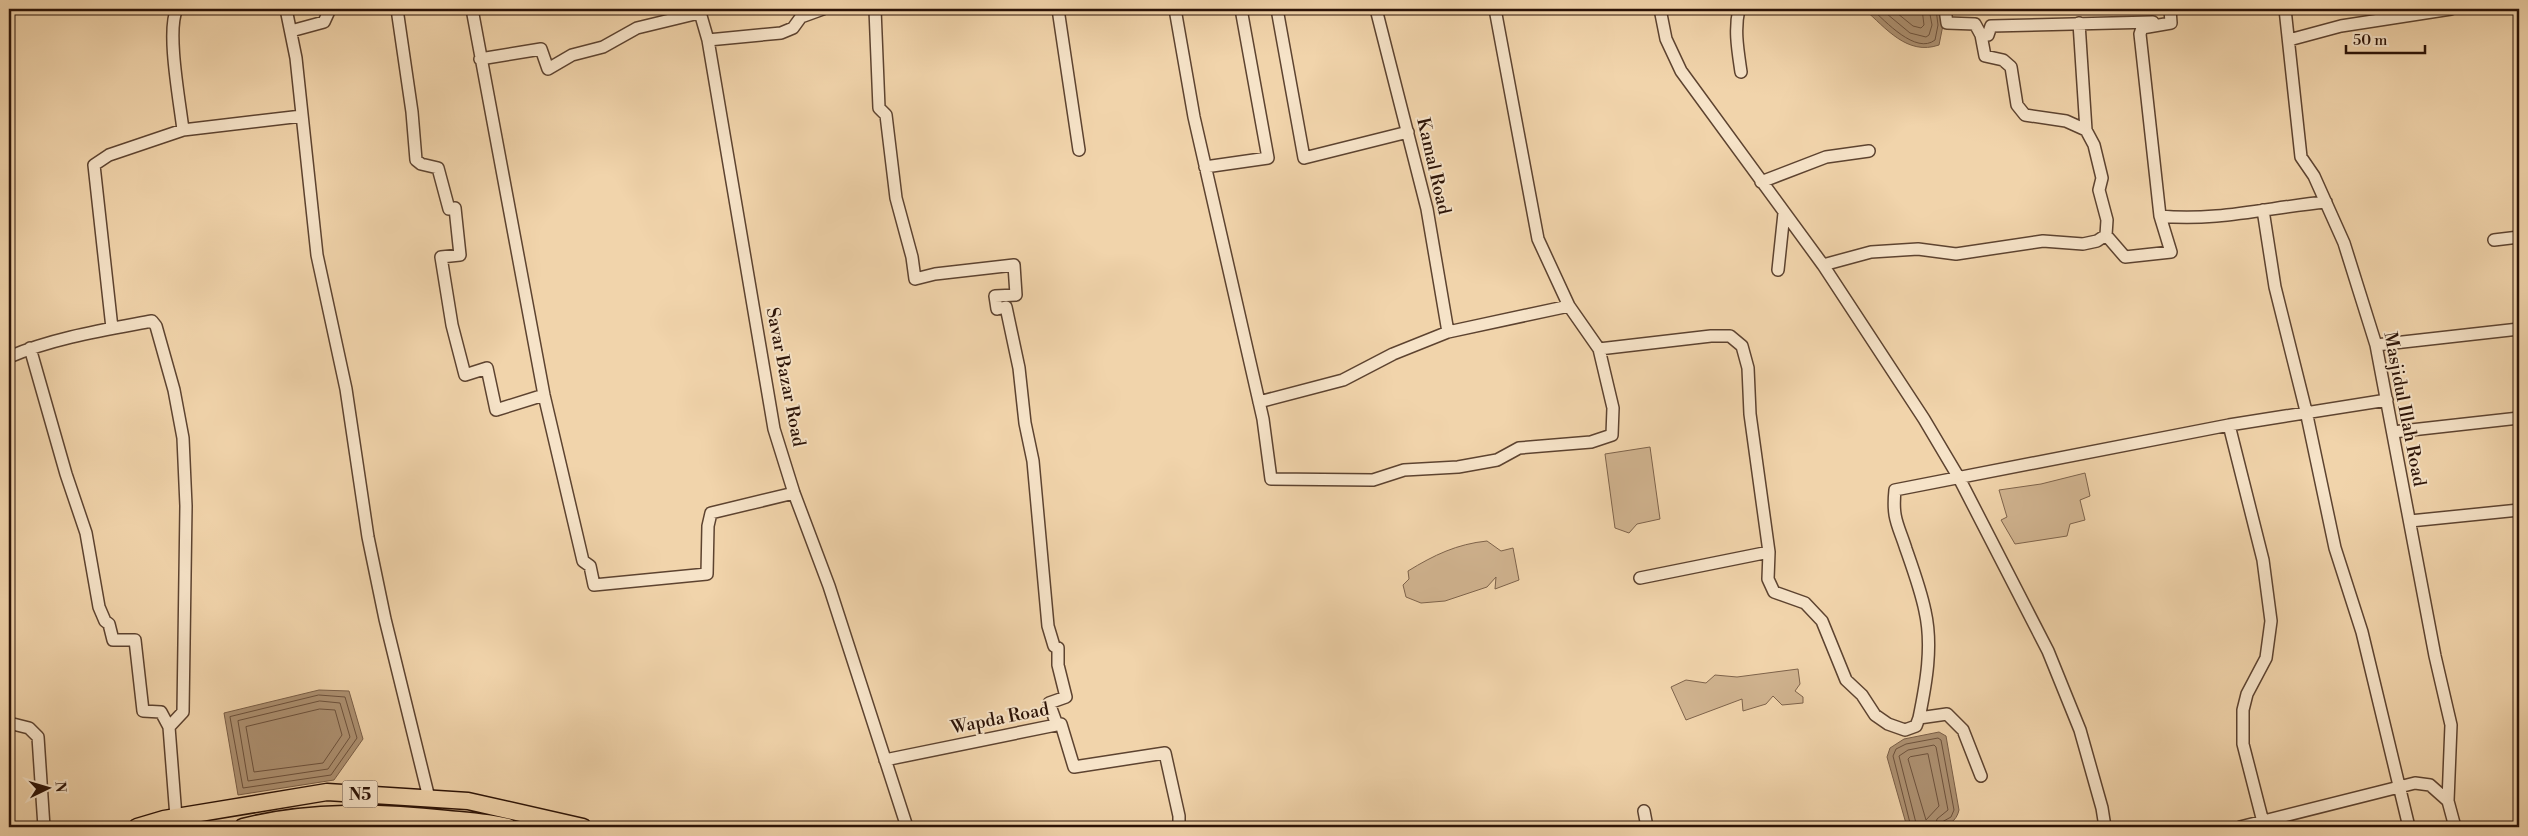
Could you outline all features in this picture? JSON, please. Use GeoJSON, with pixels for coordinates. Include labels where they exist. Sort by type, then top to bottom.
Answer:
{"type":"FeatureCollection","features":[{"type":"Feature","properties":{"kind":"highway","name":"N5"},"geometry":{"type":"LineString","coordinates":[[137,827],[176,817],[327,792],[468,801],[583,827]]}},
{"type":"Feature","properties":{"kind":"highway","name":"N5"},"geometry":{"type":"LineString","coordinates":[[243,827],[303,816],[356,821],[508,827]]}},
{"type":"Feature","properties":{"kind":"street"},"geometry":{"type":"LineString","coordinates":[[177,9],[174,15],[172,32],[183,130]]}},
{"type":"Feature","properties":{"kind":"street"},"geometry":{"type":"LineString","coordinates":[[286,9],[291,31],[302,116],[317,255],[346,389],[368,537],[385,619],[429,798]]}},
{"type":"Feature","properties":{"kind":"street"},"geometry":{"type":"LineString","coordinates":[[291,31],[324,22],[330,9]]}},
{"type":"Feature","properties":{"kind":"street"},"geometry":{"type":"LineString","coordinates":[[397,9],[411,103],[416,160],[421,164],[438,168],[449,209],[454,208],[460,255],[441,257],[452,324],[465,375],[487,368],[496,410],[544,395]]}},
{"type":"Feature","properties":{"kind":"street"},"geometry":{"type":"LineString","coordinates":[[472,9],[544,395],[583,561],[590,566],[594,585],[708,574],[708,526],[711,513],[794,493]]}},
{"type":"Feature","properties":{"kind":"street"},"geometry":{"type":"LineString","coordinates":[[708,40],[781,33],[792,28],[801,17],[823,9]]}},
{"type":"Feature","properties":{"kind":"street"},"geometry":{"type":"LineString","coordinates":[[875,9],[879,108],[886,115],[896,198],[912,257],[915,278],[1014,265],[1016,295],[995,296],[997,309],[1006,307],[1025,423],[1034,460],[1048,626],[1054,646],[1058,648],[1058,665],[1066,696],[1048,703],[1057,725]]}},
{"type":"Feature","properties":{"kind":"street"},"geometry":{"type":"LineString","coordinates":[[1058,9],[1079,150]]}},
{"type":"Feature","properties":{"kind":"street"},"geometry":{"type":"LineString","coordinates":[[1175,9],[1205,167],[1259,402],[1271,479],[1373,480],[1404,470],[1458,467],[1497,460],[1519,448],[1591,442],[1612,435],[1613,408],[1599,348],[1569,306],[1538,239],[1494,9]]}},
{"type":"Feature","properties":{"kind":"street"},"geometry":{"type":"LineString","coordinates":[[1205,167],[1268,158],[1241,9]]}},
{"type":"Feature","properties":{"kind":"street"},"geometry":{"type":"LineString","coordinates":[[1277,9],[1304,158],[1408,132]]}},
{"type":"Feature","properties":{"kind":"street","name":"Kamal Road"},"geometry":{"type":"LineString","coordinates":[[1376,9],[1427,209],[1448,332]]}},
{"type":"Feature","properties":{"kind":"street"},"geometry":{"type":"LineString","coordinates":[[1660,9],[1666,39],[1680,71],[1823,264],[1924,419],[1959,478],[2048,651],[2080,730],[2102,808],[2105,827]]}},
{"type":"Feature","properties":{"kind":"street"},"geometry":{"type":"LineString","coordinates":[[1738,9],[1736,29],[1740,72]]}},
{"type":"Feature","properties":{"kind":"street"},"geometry":{"type":"LineString","coordinates":[[1944,9],[1947,23],[1975,24],[1982,35],[1984,56],[2003,60],[2011,67],[2017,105],[2025,115],[2066,122],[2086,130]]}},
{"type":"Feature","properties":{"kind":"street"},"geometry":{"type":"LineString","coordinates":[[2170,9],[2172,23]]}},
{"type":"Feature","properties":{"kind":"street","name":"Masjidul Illah Road"},"geometry":{"type":"LineString","coordinates":[[2285,9],[2301,158],[2314,176],[2344,244],[2376,345],[2451,725],[2448,801],[2455,827]]}},
{"type":"Feature","properties":{"kind":"street"},"geometry":{"type":"LineString","coordinates":[[2289,40],[2341,26],[2451,9]]}},
{"type":"Feature","properties":{"kind":"street"},"geometry":{"type":"LineString","coordinates":[[480,59],[541,49],[548,70],[572,55],[603,47],[637,28],[699,11]]}},
{"type":"Feature","properties":{"kind":"street","name":"Savar Bazar Road"},"geometry":{"type":"LineString","coordinates":[[699,11],[708,40],[774,429],[794,493],[829,586],[907,827]]}},
{"type":"Feature","properties":{"kind":"street"},"geometry":{"type":"LineString","coordinates":[[1982,35],[1988,35],[1991,26],[2133,21],[2172,23]]}},
{"type":"Feature","properties":{"kind":"street"},"geometry":{"type":"LineString","coordinates":[[2080,23],[2086,130],[2094,144],[2102,178],[2099,190],[2107,220],[2106,234],[2125,258],[2171,252],[2160,216],[2140,34],[2142,28],[2172,23]]}},
{"type":"Feature","properties":{"kind":"street"},"geometry":{"type":"LineString","coordinates":[[112,328],[94,165],[109,156],[183,130],[302,116]]}},
{"type":"Feature","properties":{"kind":"street"},"geometry":{"type":"LineString","coordinates":[[1761,182],[1826,157],[1868,151]]}},
{"type":"Feature","properties":{"kind":"street"},"geometry":{"type":"LineString","coordinates":[[2160,216],[2177,217],[2263,210],[2326,202]]}},
{"type":"Feature","properties":{"kind":"street"},"geometry":{"type":"LineString","coordinates":[[2263,210],[2275,287],[2306,412],[2335,548],[2362,632],[2408,827]]}},
{"type":"Feature","properties":{"kind":"street"},"geometry":{"type":"LineString","coordinates":[[1778,270],[1784,213]]}},
{"type":"Feature","properties":{"kind":"street"},"geometry":{"type":"LineString","coordinates":[[1823,264],[1871,252],[1918,249],[1956,254],[2043,241],[2083,244],[2098,241],[2106,234]]}},
{"type":"Feature","properties":{"kind":"street"},"geometry":{"type":"LineString","coordinates":[[2494,240],[2519,237]]}},
{"type":"Feature","properties":{"kind":"street"},"geometry":{"type":"LineString","coordinates":[[1259,402],[1343,380],[1393,354],[1448,332],[1569,306]]}},
{"type":"Feature","properties":{"kind":"street"},"geometry":{"type":"LineString","coordinates":[[9,357],[30,348],[112,328],[152,321],[156,326],[174,390],[183,438],[186,506],[183,712],[169,728]]}},
{"type":"Feature","properties":{"kind":"street"},"geometry":{"type":"LineString","coordinates":[[2376,345],[2519,329]]}},
{"type":"Feature","properties":{"kind":"street"},"geometry":{"type":"LineString","coordinates":[[1599,348],[1711,336],[1730,336],[1742,346],[1748,368],[1750,414],[1768,552],[1768,579],[1774,592],[1805,603],[1822,622],[1846,680],[1862,695],[1876,715],[1888,724],[1905,730],[1916,726],[1919,718],[1928,663],[1925,612],[1906,547],[1895,523],[1893,507],[1895,490],[2229,425],[2387,400]]}},
{"type":"Feature","properties":{"kind":"street"},"geometry":{"type":"LineString","coordinates":[[30,348],[66,474],[86,532],[99,607],[105,621],[109,624],[113,640],[135,640],[143,711],[161,712],[169,728],[176,817]]}},
{"type":"Feature","properties":{"kind":"street"},"geometry":{"type":"LineString","coordinates":[[2393,432],[2519,418]]}},
{"type":"Feature","properties":{"kind":"street"},"geometry":{"type":"LineString","coordinates":[[2229,425],[2263,560],[2271,621],[2266,658],[2247,694],[2243,710],[2244,744],[2263,822]]}},
{"type":"Feature","properties":{"kind":"street"},"geometry":{"type":"LineString","coordinates":[[2410,521],[2519,510]]}},
{"type":"Feature","properties":{"kind":"street"},"geometry":{"type":"LineString","coordinates":[[1640,578],[1768,552]]}},
{"type":"Feature","properties":{"kind":"street"},"geometry":{"type":"LineString","coordinates":[[1919,718],[1947,714],[1963,730],[1981,776]]}},
{"type":"Feature","properties":{"kind":"street"},"geometry":{"type":"LineString","coordinates":[[9,723],[29,728],[38,737],[44,827]]}},
{"type":"Feature","properties":{"kind":"street","name":"Wapda Road"},"geometry":{"type":"LineString","coordinates":[[885,760],[1061,724],[1074,767],[1165,753],[1179,816],[1179,827]]}},
{"type":"Feature","properties":{"kind":"street"},"geometry":{"type":"LineString","coordinates":[[2240,827],[2415,784],[2430,785],[2448,801]]}},
{"type":"Feature","properties":{"kind":"street"},"geometry":{"type":"LineString","coordinates":[[1644,811],[1647,827]]}},
{"type":"Feature","properties":{"kind":"shaded area"},"geometry":{"type":"Polygon","coordinates":[[[1650,447],[1660,519],[1637,524],[1629,533],[1615,528],[1605,454],[1650,447]]]}},
{"type":"Feature","properties":{"kind":"shaded area"},"geometry":{"type":"Polygon","coordinates":[[[2085,473],[2090,496],[2080,500],[2085,520],[2070,524],[2067,536],[2015,544],[2001,520],[2007,517],[1999,490],[2041,484],[2085,473]]]}},
{"type":"Feature","properties":{"kind":"shaded area"},"geometry":{"type":"Polygon","coordinates":[[[1487,541],[1501,551],[1513,548],[1519,580],[1495,589],[1496,577],[1487,587],[1445,601],[1421,603],[1406,597],[1403,585],[1409,579],[1408,571],[1446,551],[1476,542],[1487,541]]]}},
{"type":"Feature","properties":{"kind":"shaded area"},"geometry":{"type":"Polygon","coordinates":[[[1798,669],[1800,684],[1795,691],[1803,697],[1803,703],[1782,705],[1773,696],[1766,704],[1743,711],[1742,699],[1686,720],[1671,687],[1686,680],[1706,683],[1715,675],[1737,677],[1798,669]]]}},
{"type":"Feature","properties":{"kind":"water"},"geometry":{"type":"Polygon","coordinates":[[[1864,9],[1940,9],[1943,25],[1939,45],[1917,47],[1907,43],[1889,32],[1864,9]]]}},
{"type":"Feature","properties":{"kind":"water"},"geometry":{"type":"Polygon","coordinates":[[[319,690],[349,691],[363,739],[334,780],[238,795],[224,713],[319,690]]]}},
{"type":"Feature","properties":{"kind":"water"},"geometry":{"type":"Polygon","coordinates":[[[1939,732],[1946,736],[1959,810],[1956,817],[1945,825],[1930,828],[1907,827],[1887,757],[1890,748],[1904,739],[1939,732]]]}}]}
